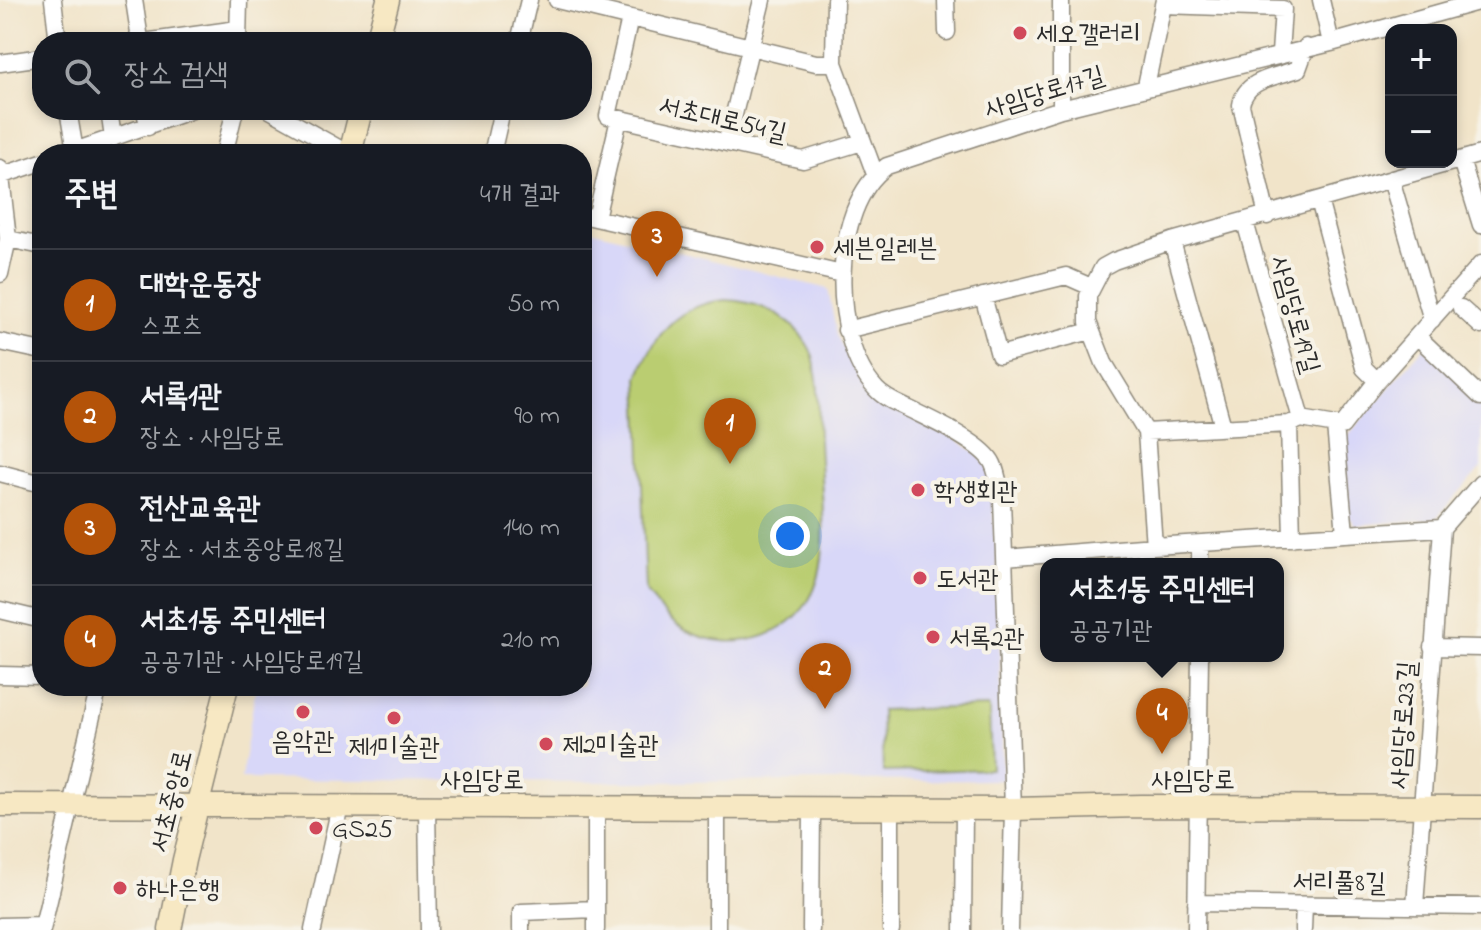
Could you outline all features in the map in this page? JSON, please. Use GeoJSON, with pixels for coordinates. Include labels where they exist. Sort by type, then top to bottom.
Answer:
{"type":"FeatureCollection","features":[{"type":"Feature","properties":{"kind":"main road"},"geometry":{"type":"LineString","coordinates":[[380,32],[388,0]]}},
{"type":"Feature","properties":{"kind":"main road"},"geometry":{"type":"LineString","coordinates":[[352,144],[358,120]]}},
{"type":"Feature","properties":{"kind":"main road","name":"서초중앙로"},"geometry":{"type":"LineString","coordinates":[[170,930],[225,696]]}},
{"type":"Feature","properties":{"kind":"main road","name":"사임당로"},"geometry":{"type":"LineString","coordinates":[[0,805],[891,809],[1481,807]]}},
{"type":"Feature","properties":{"kind":"street"},"geometry":{"type":"LineString","coordinates":[[53,0],[57,32]]}},
{"type":"Feature","properties":{"kind":"street"},"geometry":{"type":"LineString","coordinates":[[134,0],[139,32]]}},
{"type":"Feature","properties":{"kind":"street"},"geometry":{"type":"LineString","coordinates":[[238,32],[239,0]]}},
{"type":"Feature","properties":{"kind":"street"},"geometry":{"type":"LineString","coordinates":[[521,32],[529,0]]}},
{"type":"Feature","properties":{"kind":"street"},"geometry":{"type":"LineString","coordinates":[[557,0],[614,7],[630,18],[816,63],[834,63]]}},
{"type":"Feature","properties":{"kind":"street"},"geometry":{"type":"LineString","coordinates":[[727,143],[762,0]]}},
{"type":"Feature","properties":{"kind":"street"},"geometry":{"type":"LineString","coordinates":[[835,0],[834,63],[875,174],[854,212],[842,274],[846,330],[866,376],[880,394],[953,432],[990,459],[1002,499],[1013,809],[1010,930]]}},
{"type":"Feature","properties":{"kind":"street"},"geometry":{"type":"LineString","coordinates":[[946,0],[947,32]]}},
{"type":"Feature","properties":{"kind":"street"},"geometry":{"type":"LineString","coordinates":[[1061,0],[1061,109]]}},
{"type":"Feature","properties":{"kind":"street"},"geometry":{"type":"LineString","coordinates":[[1321,0],[1331,43]]}},
{"type":"Feature","properties":{"kind":"street","name":"사임당로17길"},"geometry":{"type":"LineString","coordinates":[[875,174],[908,158],[1061,109],[1331,43],[1436,6],[1481,1]]}},
{"type":"Feature","properties":{"kind":"street"},"geometry":{"type":"LineString","coordinates":[[1146,86],[1164,2],[1283,9],[1280,53]]}},
{"type":"Feature","properties":{"kind":"street"},"geometry":{"type":"LineString","coordinates":[[592,206],[619,119],[608,116],[630,18]]}},
{"type":"Feature","properties":{"kind":"street"},"geometry":{"type":"LineString","coordinates":[[1267,216],[1241,105],[1242,96],[1250,85],[1298,69],[1306,47]]}},
{"type":"Feature","properties":{"kind":"street"},"geometry":{"type":"LineString","coordinates":[[0,63],[32,58]]}},
{"type":"Feature","properties":{"kind":"street","name":"서초대로54길"},"geometry":{"type":"LineString","coordinates":[[619,119],[803,160],[862,142]]}},
{"type":"Feature","properties":{"kind":"street"},"geometry":{"type":"LineString","coordinates":[[68,120],[70,144]]}},
{"type":"Feature","properties":{"kind":"street"},"geometry":{"type":"LineString","coordinates":[[110,120],[113,138]]}},
{"type":"Feature","properties":{"kind":"street"},"geometry":{"type":"LineString","coordinates":[[95,144],[113,138],[144,120]]}},
{"type":"Feature","properties":{"kind":"street"},"geometry":{"type":"LineString","coordinates":[[226,144],[232,120]]}},
{"type":"Feature","properties":{"kind":"street"},"geometry":{"type":"LineString","coordinates":[[288,120],[332,144]]}},
{"type":"Feature","properties":{"kind":"street"},"geometry":{"type":"LineString","coordinates":[[494,144],[500,120]]}},
{"type":"Feature","properties":{"kind":"street"},"geometry":{"type":"LineString","coordinates":[[1154,546],[1146,432],[1104,363],[1091,331],[1086,306],[1091,287],[1103,267],[1172,241],[1481,154]]}},
{"type":"Feature","properties":{"kind":"street"},"geometry":{"type":"LineString","coordinates":[[1461,160],[1481,225]]}},
{"type":"Feature","properties":{"kind":"street"},"geometry":{"type":"LineString","coordinates":[[0,176],[32,165]]}},
{"type":"Feature","properties":{"kind":"street"},"geometry":{"type":"LineString","coordinates":[[0,168],[8,239],[0,274]]}},
{"type":"Feature","properties":{"kind":"street"},"geometry":{"type":"LineString","coordinates":[[1391,179],[1432,320]]}},
{"type":"Feature","properties":{"kind":"street","name":"사임당로19길"},"geometry":{"type":"LineString","coordinates":[[1319,200],[1364,368],[1377,381]]}},
{"type":"Feature","properties":{"kind":"street"},"geometry":{"type":"LineString","coordinates":[[592,217],[842,274]]}},
{"type":"Feature","properties":{"kind":"street","name":"사임당로19길"},"geometry":{"type":"LineString","coordinates":[[1245,222],[1295,422],[1292,538]]}},
{"type":"Feature","properties":{"kind":"street"},"geometry":{"type":"LineString","coordinates":[[8,239],[32,244]]}},
{"type":"Feature","properties":{"kind":"street"},"geometry":{"type":"LineString","coordinates":[[1172,241],[1223,427]]}},
{"type":"Feature","properties":{"kind":"street"},"geometry":{"type":"LineString","coordinates":[[1146,432],[1295,422],[1342,426],[1377,381],[1481,264]]}},
{"type":"Feature","properties":{"kind":"street"},"geometry":{"type":"LineString","coordinates":[[846,330],[1066,276],[1091,287]]}},
{"type":"Feature","properties":{"kind":"street"},"geometry":{"type":"LineString","coordinates":[[983,296],[999,355],[1091,331]]}},
{"type":"Feature","properties":{"kind":"street"},"geometry":{"type":"LineString","coordinates":[[1461,308],[1481,326]]}},
{"type":"Feature","properties":{"kind":"street"},"geometry":{"type":"LineString","coordinates":[[1417,336],[1481,397]]}},
{"type":"Feature","properties":{"kind":"street"},"geometry":{"type":"LineString","coordinates":[[0,342],[32,349]]}},
{"type":"Feature","properties":{"kind":"street"},"geometry":{"type":"LineString","coordinates":[[1335,426],[1345,533]]}},
{"type":"Feature","properties":{"kind":"street"},"geometry":{"type":"LineString","coordinates":[[0,473],[32,481]]}},
{"type":"Feature","properties":{"kind":"street"},"geometry":{"type":"LineString","coordinates":[[1005,558],[1442,528],[1481,483]]}},
{"type":"Feature","properties":{"kind":"street","name":"사임당로23길"},"geometry":{"type":"LineString","coordinates":[[1421,806],[1442,528]]}},
{"type":"Feature","properties":{"kind":"street"},"geometry":{"type":"LineString","coordinates":[[1200,544],[1200,558]]}},
{"type":"Feature","properties":{"kind":"street"},"geometry":{"type":"LineString","coordinates":[[0,610],[32,618]]}},
{"type":"Feature","properties":{"kind":"street","name":"사임당로23길"},"geometry":{"type":"LineString","coordinates":[[1432,647],[1481,648]]}},
{"type":"Feature","properties":{"kind":"street"},"geometry":{"type":"LineString","coordinates":[[1196,930],[1200,662]]}},
{"type":"Feature","properties":{"kind":"street"},"geometry":{"type":"LineString","coordinates":[[0,675],[32,676]]}},
{"type":"Feature","properties":{"kind":"street"},"geometry":{"type":"LineString","coordinates":[[0,926],[43,928],[97,696]]}},
{"type":"Feature","properties":{"kind":"street"},"geometry":{"type":"LineString","coordinates":[[313,930],[340,806]]}},
{"type":"Feature","properties":{"kind":"street"},"geometry":{"type":"LineString","coordinates":[[1415,906],[1421,806]]}},
{"type":"Feature","properties":{"kind":"street"},"geometry":{"type":"LineString","coordinates":[[427,807],[429,930]]}},
{"type":"Feature","properties":{"kind":"street"},"geometry":{"type":"LineString","coordinates":[[596,807],[596,930]]}},
{"type":"Feature","properties":{"kind":"street"},"geometry":{"type":"LineString","coordinates":[[717,808],[717,930]]}},
{"type":"Feature","properties":{"kind":"street"},"geometry":{"type":"LineString","coordinates":[[811,930],[812,808]]}},
{"type":"Feature","properties":{"kind":"street"},"geometry":{"type":"LineString","coordinates":[[891,809],[891,930]]}},
{"type":"Feature","properties":{"kind":"street"},"geometry":{"type":"LineString","coordinates":[[963,930],[964,809]]}},
{"type":"Feature","properties":{"kind":"street","name":"서리풀8길"},"geometry":{"type":"LineString","coordinates":[[1196,903],[1481,907]]}},
{"type":"Feature","properties":{"kind":"street"},"geometry":{"type":"LineString","coordinates":[[1303,930],[1304,905]]}},
{"type":"Feature","properties":{"kind":"street"},"geometry":{"type":"LineString","coordinates":[[521,930],[521,912],[596,909]]}},
{"type":"Feature","properties":{"kind":"shaded area"},"geometry":{"type":"Polygon","coordinates":[[[592,230],[828,289],[837,336],[859,378],[976,453],[989,468],[997,558],[1003,780],[626,782],[241,779],[254,696],[592,696],[592,230]]]}},
{"type":"Feature","properties":{"kind":"shaded area"},"geometry":{"type":"Polygon","coordinates":[[[1424,347],[1481,399],[1481,468],[1435,519],[1356,525],[1349,517],[1343,441],[1424,347]]]}},
{"type":"Feature","properties":{"kind":"green space"},"geometry":{"type":"Polygon","coordinates":[[[725,300],[761,307],[792,325],[810,350],[818,389],[823,547],[818,579],[797,615],[764,636],[745,641],[704,638],[679,627],[646,591],[638,377],[652,348],[670,324],[694,308],[725,300]]]}},
{"type":"Feature","properties":{"kind":"green space"},"geometry":{"type":"Polygon","coordinates":[[[989,707],[991,769],[883,772],[881,710],[989,707]]]}},
{"type":"Feature","properties":{"kind":"place","name":"세오갤러리"},"geometry":{"type":"Point","coordinates":[1020,33]}},
{"type":"Feature","properties":{"kind":"place","name":"세븐일레븐"},"geometry":{"type":"Point","coordinates":[817,247]}},
{"type":"Feature","properties":{"kind":"place","name":"전산교육관"},"geometry":{"type":"Point","coordinates":[657,277]}},
{"type":"Feature","properties":{"kind":"place","name":"대학운동장"},"geometry":{"type":"Point","coordinates":[730,464]}},
{"type":"Feature","properties":{"kind":"place","name":"학생회관"},"geometry":{"type":"Point","coordinates":[918,490]}},
{"type":"Feature","properties":{"kind":"place","name":"도서관"},"geometry":{"type":"Point","coordinates":[920,578]}},
{"type":"Feature","properties":{"kind":"place","name":"서록2관"},"geometry":{"type":"Point","coordinates":[933,637]}},
{"type":"Feature","properties":{"kind":"place","name":"서록1관"},"geometry":{"type":"Point","coordinates":[825,709]}},
{"type":"Feature","properties":{"kind":"place","name":"음악관"},"geometry":{"type":"Point","coordinates":[303,712]}},
{"type":"Feature","properties":{"kind":"place","name":"제1미술관"},"geometry":{"type":"Point","coordinates":[394,718]}},
{"type":"Feature","properties":{"kind":"place","name":"제2미술관"},"geometry":{"type":"Point","coordinates":[546,744]}},
{"type":"Feature","properties":{"kind":"place","name":"서초1동 주민센터"},"geometry":{"type":"Point","coordinates":[1162,754]}},
{"type":"Feature","properties":{"kind":"place","name":"GS25"},"geometry":{"type":"Point","coordinates":[316,828]}},
{"type":"Feature","properties":{"kind":"place","name":"하나은행"},"geometry":{"type":"Point","coordinates":[120,888]}}]}
